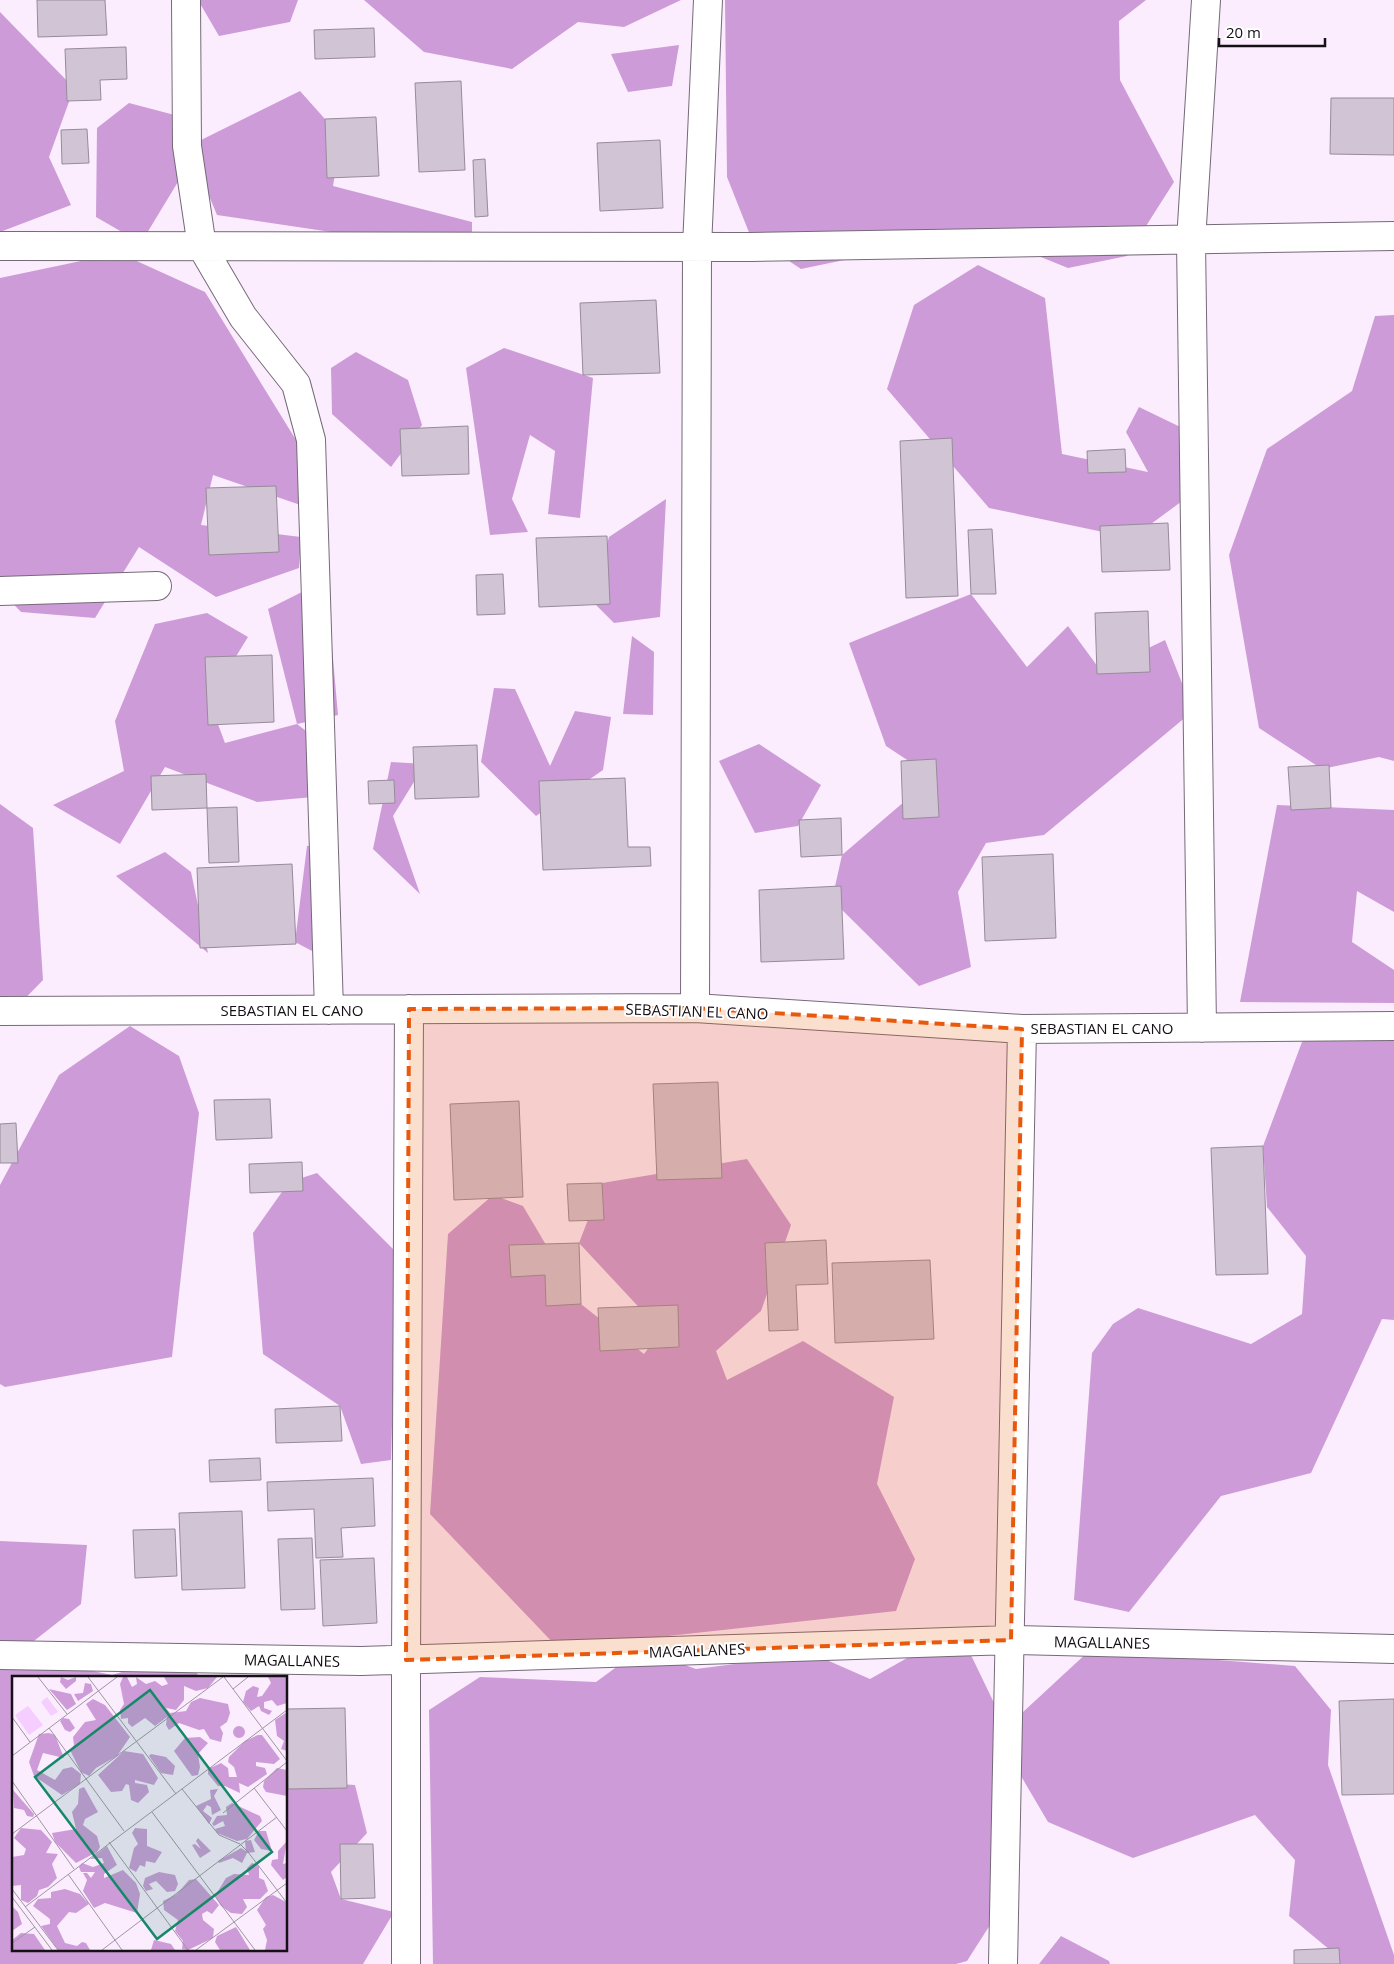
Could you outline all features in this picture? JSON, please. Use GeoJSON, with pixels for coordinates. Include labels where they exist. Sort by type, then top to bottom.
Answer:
{"type":"FeatureCollection","features":[{"type":"Feature","properties":{"kind":"street"},"geometry":{"type":"LineString","coordinates":[[186,0],[187,146],[202,247],[243,317],[296,384],[311,440],[329,1010]]}},
{"type":"Feature","properties":{"kind":"street"},"geometry":{"type":"LineString","coordinates":[[695,1008],[697,247],[708,0]]}},
{"type":"Feature","properties":{"kind":"street"},"geometry":{"type":"LineString","coordinates":[[1202,1028],[1191,240],[1206,0]]}},
{"type":"Feature","properties":{"kind":"street"},"geometry":{"type":"LineString","coordinates":[[0,246],[697,247],[1394,236]]}},
{"type":"Feature","properties":{"kind":"street"},"geometry":{"type":"LineString","coordinates":[[0,591],[157,586]]}},
{"type":"Feature","properties":{"kind":"street","name":"SEBASTIAN EL CANO"},"geometry":{"type":"LineString","coordinates":[[0,1012],[695,1008],[1022,1029],[1394,1026]]}},
{"type":"Feature","properties":{"kind":"street"},"geometry":{"type":"LineString","coordinates":[[406,1964],[409,1009]]}},
{"type":"Feature","properties":{"kind":"street"},"geometry":{"type":"LineString","coordinates":[[1003,1964],[1022,1029]]}},
{"type":"Feature","properties":{"kind":"street","name":"MAGALLANES"},"geometry":{"type":"LineString","coordinates":[[0,1655],[351,1661],[1011,1640],[1394,1648]]}},
{"type":"Feature","properties":{"kind":"highlighted area"},"geometry":{"type":"Polygon","coordinates":[[[695,1008],[1022,1029],[1011,1640],[406,1660],[409,1009],[695,1008]]]}},
{"type":"Feature","properties":{"kind":"shaded area"},"geometry":{"type":"Polygon","coordinates":[[[198,0],[298,0],[290,22],[219,36],[198,0]]]}},
{"type":"Feature","properties":{"kind":"shaded area"},"geometry":{"type":"Polygon","coordinates":[[[364,0],[681,0],[624,27],[578,22],[512,69],[424,52],[364,0]]]}},
{"type":"Feature","properties":{"kind":"shaded area"},"geometry":{"type":"Polygon","coordinates":[[[725,0],[1146,0],[1119,21],[1120,80],[1174,182],[1127,256],[1068,268],[979,232],[801,269],[750,235],[727,177],[725,0]]]}},
{"type":"Feature","properties":{"kind":"shaded area"},"geometry":{"type":"Polygon","coordinates":[[[0,12],[74,88],[49,157],[71,205],[0,232],[0,12]]]}},
{"type":"Feature","properties":{"kind":"shaded area"},"geometry":{"type":"Polygon","coordinates":[[[679,45],[672,86],[628,92],[611,54],[679,45]]]}},
{"type":"Feature","properties":{"kind":"shaded area"},"geometry":{"type":"Polygon","coordinates":[[[300,91],[341,137],[333,186],[472,222],[472,253],[217,215],[193,157],[141,243],[96,217],[97,128],[129,103],[186,118],[197,142],[300,91]]]}},
{"type":"Feature","properties":{"kind":"shaded area"},"geometry":{"type":"Polygon","coordinates":[[[119,253],[205,292],[312,466],[309,508],[213,475],[201,525],[301,537],[299,568],[216,597],[139,547],[95,618],[21,612],[0,590],[0,278],[119,253]]]}},
{"type":"Feature","properties":{"kind":"shaded area"},"geometry":{"type":"Polygon","coordinates":[[[978,265],[1045,298],[1062,454],[1148,472],[1126,432],[1139,407],[1199,436],[1193,493],[1132,538],[989,508],[887,389],[914,305],[978,265]]]}},
{"type":"Feature","properties":{"kind":"shaded area"},"geometry":{"type":"Polygon","coordinates":[[[1394,315],[1394,761],[1379,757],[1322,769],[1259,728],[1229,555],[1267,449],[1352,391],[1375,316],[1394,315]]]}},
{"type":"Feature","properties":{"kind":"shaded area"},"geometry":{"type":"Polygon","coordinates":[[[504,348],[593,378],[580,518],[548,514],[555,451],[530,435],[512,499],[528,532],[490,535],[466,368],[504,348]]]}},
{"type":"Feature","properties":{"kind":"shaded area"},"geometry":{"type":"Polygon","coordinates":[[[356,352],[408,380],[422,425],[391,467],[332,414],[331,368],[356,352]]]}},
{"type":"Feature","properties":{"kind":"shaded area"},"geometry":{"type":"Polygon","coordinates":[[[666,499],[660,617],[614,623],[592,601],[609,537],[666,499]]]}},
{"type":"Feature","properties":{"kind":"shaded area"},"geometry":{"type":"Polygon","coordinates":[[[326,580],[338,715],[297,724],[268,609],[326,580]]]}},
{"type":"Feature","properties":{"kind":"shaded area"},"geometry":{"type":"Polygon","coordinates":[[[971,594],[1027,667],[1068,626],[1101,671],[1165,640],[1193,711],[1044,835],[986,843],[958,892],[971,967],[919,986],[832,900],[842,855],[933,777],[886,746],[849,643],[971,594]]]}},
{"type":"Feature","properties":{"kind":"shaded area"},"geometry":{"type":"Polygon","coordinates":[[[207,613],[248,637],[209,700],[225,743],[297,724],[331,750],[325,796],[257,802],[165,767],[120,844],[53,805],[124,771],[115,721],[155,624],[207,613]]]}},
{"type":"Feature","properties":{"kind":"shaded area"},"geometry":{"type":"Polygon","coordinates":[[[632,636],[654,652],[653,715],[623,714],[632,636]]]}},
{"type":"Feature","properties":{"kind":"shaded area"},"geometry":{"type":"Polygon","coordinates":[[[494,688],[515,689],[550,766],[575,711],[611,717],[603,770],[536,816],[481,762],[494,688]]]}},
{"type":"Feature","properties":{"kind":"shaded area"},"geometry":{"type":"Polygon","coordinates":[[[759,744],[821,785],[798,826],[755,833],[719,761],[759,744]]]}},
{"type":"Feature","properties":{"kind":"shaded area"},"geometry":{"type":"Polygon","coordinates":[[[391,762],[425,764],[393,816],[420,894],[373,849],[391,762]]]}},
{"type":"Feature","properties":{"kind":"shaded area"},"geometry":{"type":"Polygon","coordinates":[[[0,804],[33,828],[43,980],[8,1016],[0,1013],[0,804]]]}},
{"type":"Feature","properties":{"kind":"shaded area"},"geometry":{"type":"Polygon","coordinates":[[[1277,805],[1394,810],[1394,912],[1357,891],[1352,942],[1394,970],[1394,1003],[1240,1002],[1277,805]]]}},
{"type":"Feature","properties":{"kind":"shaded area"},"geometry":{"type":"Polygon","coordinates":[[[338,842],[331,961],[295,942],[307,846],[338,842]]]}},
{"type":"Feature","properties":{"kind":"shaded area"},"geometry":{"type":"Polygon","coordinates":[[[165,852],[191,872],[208,953],[116,876],[165,852]]]}},
{"type":"Feature","properties":{"kind":"shaded area"},"geometry":{"type":"Polygon","coordinates":[[[1357,1017],[1394,1031],[1394,1320],[1382,1319],[1311,1473],[1221,1496],[1129,1612],[1074,1600],[1092,1353],[1113,1324],[1138,1308],[1251,1344],[1302,1314],[1306,1256],[1267,1207],[1263,1146],[1302,1042],[1357,1017]]]}},
{"type":"Feature","properties":{"kind":"shaded area"},"geometry":{"type":"Polygon","coordinates":[[[130,1026],[179,1056],[199,1113],[172,1357],[5,1387],[0,1384],[0,1185],[59,1075],[130,1026]]]}},
{"type":"Feature","properties":{"kind":"shaded area"},"geometry":{"type":"Polygon","coordinates":[[[747,1159],[791,1225],[761,1311],[716,1351],[727,1380],[803,1341],[894,1397],[877,1484],[915,1559],[896,1611],[558,1648],[430,1514],[448,1234],[493,1195],[523,1206],[581,1304],[644,1354],[661,1331],[579,1243],[602,1183],[747,1159]]]}},
{"type":"Feature","properties":{"kind":"shaded area"},"geometry":{"type":"Polygon","coordinates":[[[317,1173],[397,1253],[391,1460],[361,1464],[340,1406],[263,1354],[253,1233],[289,1182],[317,1173]]]}},
{"type":"Feature","properties":{"kind":"shaded area"},"geometry":{"type":"Polygon","coordinates":[[[0,1541],[87,1545],[81,1604],[16,1655],[112,1675],[171,1657],[197,1670],[198,1676],[12,1676],[12,1952],[288,1952],[288,1781],[355,1785],[367,1833],[331,1872],[341,1899],[394,1912],[363,1964],[0,1964],[0,1541]]]}},
{"type":"Feature","properties":{"kind":"shaded area"},"geometry":{"type":"Polygon","coordinates":[[[946,1636],[969,1651],[1009,1734],[997,1914],[967,1961],[956,1964],[433,1964],[429,1710],[480,1677],[596,1682],[641,1649],[696,1669],[813,1654],[870,1679],[946,1636]]]}},
{"type":"Feature","properties":{"kind":"shaded area"},"geometry":{"type":"Polygon","coordinates":[[[1090,1650],[1295,1666],[1331,1710],[1328,1765],[1394,1955],[1394,1964],[1337,1964],[1336,1955],[1289,1916],[1295,1860],[1255,1815],[1133,1858],[1048,1822],[1018,1771],[1023,1712],[1090,1650]]]}},
{"type":"Feature","properties":{"kind":"shaded area"},"geometry":{"type":"Polygon","coordinates":[[[1061,1936],[1109,1961],[1110,1964],[1039,1964],[1061,1936]]]}},
{"type":"Feature","properties":{"kind":"building"},"geometry":{"type":"Polygon","coordinates":[[[37,0],[105,0],[107,35],[38,37],[37,0]]]}},
{"type":"Feature","properties":{"kind":"building"},"geometry":{"type":"Polygon","coordinates":[[[374,28],[375,57],[315,59],[314,30],[374,28]]]}},
{"type":"Feature","properties":{"kind":"building"},"geometry":{"type":"Polygon","coordinates":[[[126,47],[127,79],[100,80],[101,100],[67,101],[65,49],[126,47]]]}},
{"type":"Feature","properties":{"kind":"building"},"geometry":{"type":"Polygon","coordinates":[[[461,81],[465,170],[419,172],[415,83],[461,81]]]}},
{"type":"Feature","properties":{"kind":"building"},"geometry":{"type":"Polygon","coordinates":[[[1331,98],[1394,98],[1394,155],[1330,154],[1331,98]]]}},
{"type":"Feature","properties":{"kind":"building"},"geometry":{"type":"Polygon","coordinates":[[[376,117],[379,176],[327,178],[325,119],[376,117]]]}},
{"type":"Feature","properties":{"kind":"building"},"geometry":{"type":"Polygon","coordinates":[[[87,129],[89,163],[62,164],[61,130],[87,129]]]}},
{"type":"Feature","properties":{"kind":"building"},"geometry":{"type":"Polygon","coordinates":[[[660,140],[663,208],[600,211],[597,143],[660,140]]]}},
{"type":"Feature","properties":{"kind":"building"},"geometry":{"type":"Polygon","coordinates":[[[485,159],[488,216],[475,217],[473,160],[485,159]]]}},
{"type":"Feature","properties":{"kind":"building"},"geometry":{"type":"Polygon","coordinates":[[[656,300],[660,373],[583,375],[580,303],[656,300]]]}},
{"type":"Feature","properties":{"kind":"building"},"geometry":{"type":"Polygon","coordinates":[[[468,426],[469,474],[402,476],[400,429],[468,426]]]}},
{"type":"Feature","properties":{"kind":"building"},"geometry":{"type":"Polygon","coordinates":[[[952,438],[958,596],[906,598],[900,441],[952,438]]]}},
{"type":"Feature","properties":{"kind":"building"},"geometry":{"type":"Polygon","coordinates":[[[1125,449],[1126,472],[1088,473],[1087,451],[1125,449]]]}},
{"type":"Feature","properties":{"kind":"building"},"geometry":{"type":"Polygon","coordinates":[[[276,486],[279,552],[209,555],[206,488],[276,486]]]}},
{"type":"Feature","properties":{"kind":"building"},"geometry":{"type":"Polygon","coordinates":[[[1168,523],[1170,570],[1102,572],[1100,526],[1168,523]]]}},
{"type":"Feature","properties":{"kind":"building"},"geometry":{"type":"Polygon","coordinates":[[[992,529],[996,594],[971,594],[968,530],[992,529]]]}},
{"type":"Feature","properties":{"kind":"building"},"geometry":{"type":"Polygon","coordinates":[[[607,536],[610,604],[539,607],[536,538],[607,536]]]}},
{"type":"Feature","properties":{"kind":"building"},"geometry":{"type":"Polygon","coordinates":[[[503,574],[505,614],[477,615],[476,575],[503,574]]]}},
{"type":"Feature","properties":{"kind":"building"},"geometry":{"type":"Polygon","coordinates":[[[1148,611],[1150,672],[1097,674],[1095,613],[1148,611]]]}},
{"type":"Feature","properties":{"kind":"building"},"geometry":{"type":"Polygon","coordinates":[[[272,655],[274,722],[208,725],[205,657],[272,655]]]}},
{"type":"Feature","properties":{"kind":"building"},"geometry":{"type":"Polygon","coordinates":[[[477,745],[479,797],[415,799],[413,747],[477,745]]]}},
{"type":"Feature","properties":{"kind":"building"},"geometry":{"type":"Polygon","coordinates":[[[936,759],[939,817],[903,819],[901,761],[936,759]]]}},
{"type":"Feature","properties":{"kind":"building"},"geometry":{"type":"Polygon","coordinates":[[[1329,765],[1331,808],[1291,810],[1288,767],[1329,765]]]}},
{"type":"Feature","properties":{"kind":"building"},"geometry":{"type":"Polygon","coordinates":[[[206,774],[207,808],[152,810],[151,776],[206,774]]]}},
{"type":"Feature","properties":{"kind":"building"},"geometry":{"type":"Polygon","coordinates":[[[625,778],[628,847],[650,847],[651,866],[543,870],[539,781],[625,778]]]}},
{"type":"Feature","properties":{"kind":"building"},"geometry":{"type":"Polygon","coordinates":[[[394,780],[395,803],[369,804],[368,781],[394,780]]]}},
{"type":"Feature","properties":{"kind":"building"},"geometry":{"type":"Polygon","coordinates":[[[237,807],[239,862],[209,863],[207,808],[237,807]]]}},
{"type":"Feature","properties":{"kind":"building"},"geometry":{"type":"Polygon","coordinates":[[[841,818],[842,855],[801,857],[799,820],[841,818]]]}},
{"type":"Feature","properties":{"kind":"building"},"geometry":{"type":"Polygon","coordinates":[[[1053,854],[1056,938],[985,941],[982,857],[1053,854]]]}},
{"type":"Feature","properties":{"kind":"building"},"geometry":{"type":"Polygon","coordinates":[[[292,864],[296,944],[200,948],[197,868],[292,864]]]}},
{"type":"Feature","properties":{"kind":"building"},"geometry":{"type":"Polygon","coordinates":[[[841,886],[844,959],[761,962],[759,890],[841,886]]]}},
{"type":"Feature","properties":{"kind":"building"},"geometry":{"type":"Polygon","coordinates":[[[718,1082],[722,1178],[657,1180],[653,1084],[718,1082]]]}},
{"type":"Feature","properties":{"kind":"building"},"geometry":{"type":"Polygon","coordinates":[[[270,1099],[272,1138],[216,1140],[214,1100],[270,1099]]]}},
{"type":"Feature","properties":{"kind":"building"},"geometry":{"type":"Polygon","coordinates":[[[519,1101],[523,1197],[454,1200],[450,1104],[519,1101]]]}},
{"type":"Feature","properties":{"kind":"building"},"geometry":{"type":"Polygon","coordinates":[[[16,1123],[18,1163],[0,1163],[0,1124],[16,1123]]]}},
{"type":"Feature","properties":{"kind":"building"},"geometry":{"type":"Polygon","coordinates":[[[1263,1146],[1268,1274],[1216,1275],[1211,1148],[1263,1146]]]}},
{"type":"Feature","properties":{"kind":"building"},"geometry":{"type":"Polygon","coordinates":[[[302,1162],[303,1191],[250,1193],[249,1164],[302,1162]]]}},
{"type":"Feature","properties":{"kind":"building"},"geometry":{"type":"Polygon","coordinates":[[[602,1183],[604,1220],[569,1221],[567,1184],[602,1183]]]}},
{"type":"Feature","properties":{"kind":"building"},"geometry":{"type":"Polygon","coordinates":[[[826,1240],[828,1284],[796,1285],[798,1330],[769,1331],[765,1243],[826,1240]]]}},
{"type":"Feature","properties":{"kind":"building"},"geometry":{"type":"Polygon","coordinates":[[[579,1243],[581,1304],[546,1306],[545,1275],[511,1277],[509,1245],[579,1243]]]}},
{"type":"Feature","properties":{"kind":"building"},"geometry":{"type":"Polygon","coordinates":[[[930,1260],[934,1339],[835,1343],[832,1263],[930,1260]]]}},
{"type":"Feature","properties":{"kind":"building"},"geometry":{"type":"Polygon","coordinates":[[[678,1305],[679,1347],[600,1351],[598,1308],[678,1305]]]}},
{"type":"Feature","properties":{"kind":"building"},"geometry":{"type":"Polygon","coordinates":[[[340,1406],[342,1441],[276,1443],[275,1409],[340,1406]]]}},
{"type":"Feature","properties":{"kind":"building"},"geometry":{"type":"Polygon","coordinates":[[[260,1458],[261,1480],[210,1482],[209,1460],[260,1458]]]}},
{"type":"Feature","properties":{"kind":"building"},"geometry":{"type":"Polygon","coordinates":[[[373,1478],[375,1526],[341,1528],[343,1557],[316,1558],[314,1509],[268,1511],[267,1482],[373,1478]]]}},
{"type":"Feature","properties":{"kind":"building"},"geometry":{"type":"Polygon","coordinates":[[[242,1511],[245,1588],[182,1590],[179,1513],[242,1511]]]}},
{"type":"Feature","properties":{"kind":"building"},"geometry":{"type":"Polygon","coordinates":[[[175,1529],[177,1576],[135,1578],[133,1530],[175,1529]]]}},
{"type":"Feature","properties":{"kind":"building"},"geometry":{"type":"Polygon","coordinates":[[[312,1538],[315,1609],[281,1610],[278,1539],[312,1538]]]}},
{"type":"Feature","properties":{"kind":"building"},"geometry":{"type":"Polygon","coordinates":[[[374,1558],[377,1623],[323,1626],[320,1560],[374,1558]]]}},
{"type":"Feature","properties":{"kind":"building"},"geometry":{"type":"Polygon","coordinates":[[[1394,1699],[1394,1794],[1342,1795],[1339,1701],[1394,1699]]]}},
{"type":"Feature","properties":{"kind":"building"},"geometry":{"type":"Polygon","coordinates":[[[345,1708],[347,1788],[288,1789],[288,1709],[345,1708]]]}},
{"type":"Feature","properties":{"kind":"building"},"geometry":{"type":"Polygon","coordinates":[[[340,1844],[373,1844],[375,1898],[341,1899],[340,1844]]]}},
{"type":"Feature","properties":{"kind":"building"},"geometry":{"type":"Polygon","coordinates":[[[1339,1948],[1340,1964],[1294,1964],[1294,1950],[1339,1948]]]}}]}
